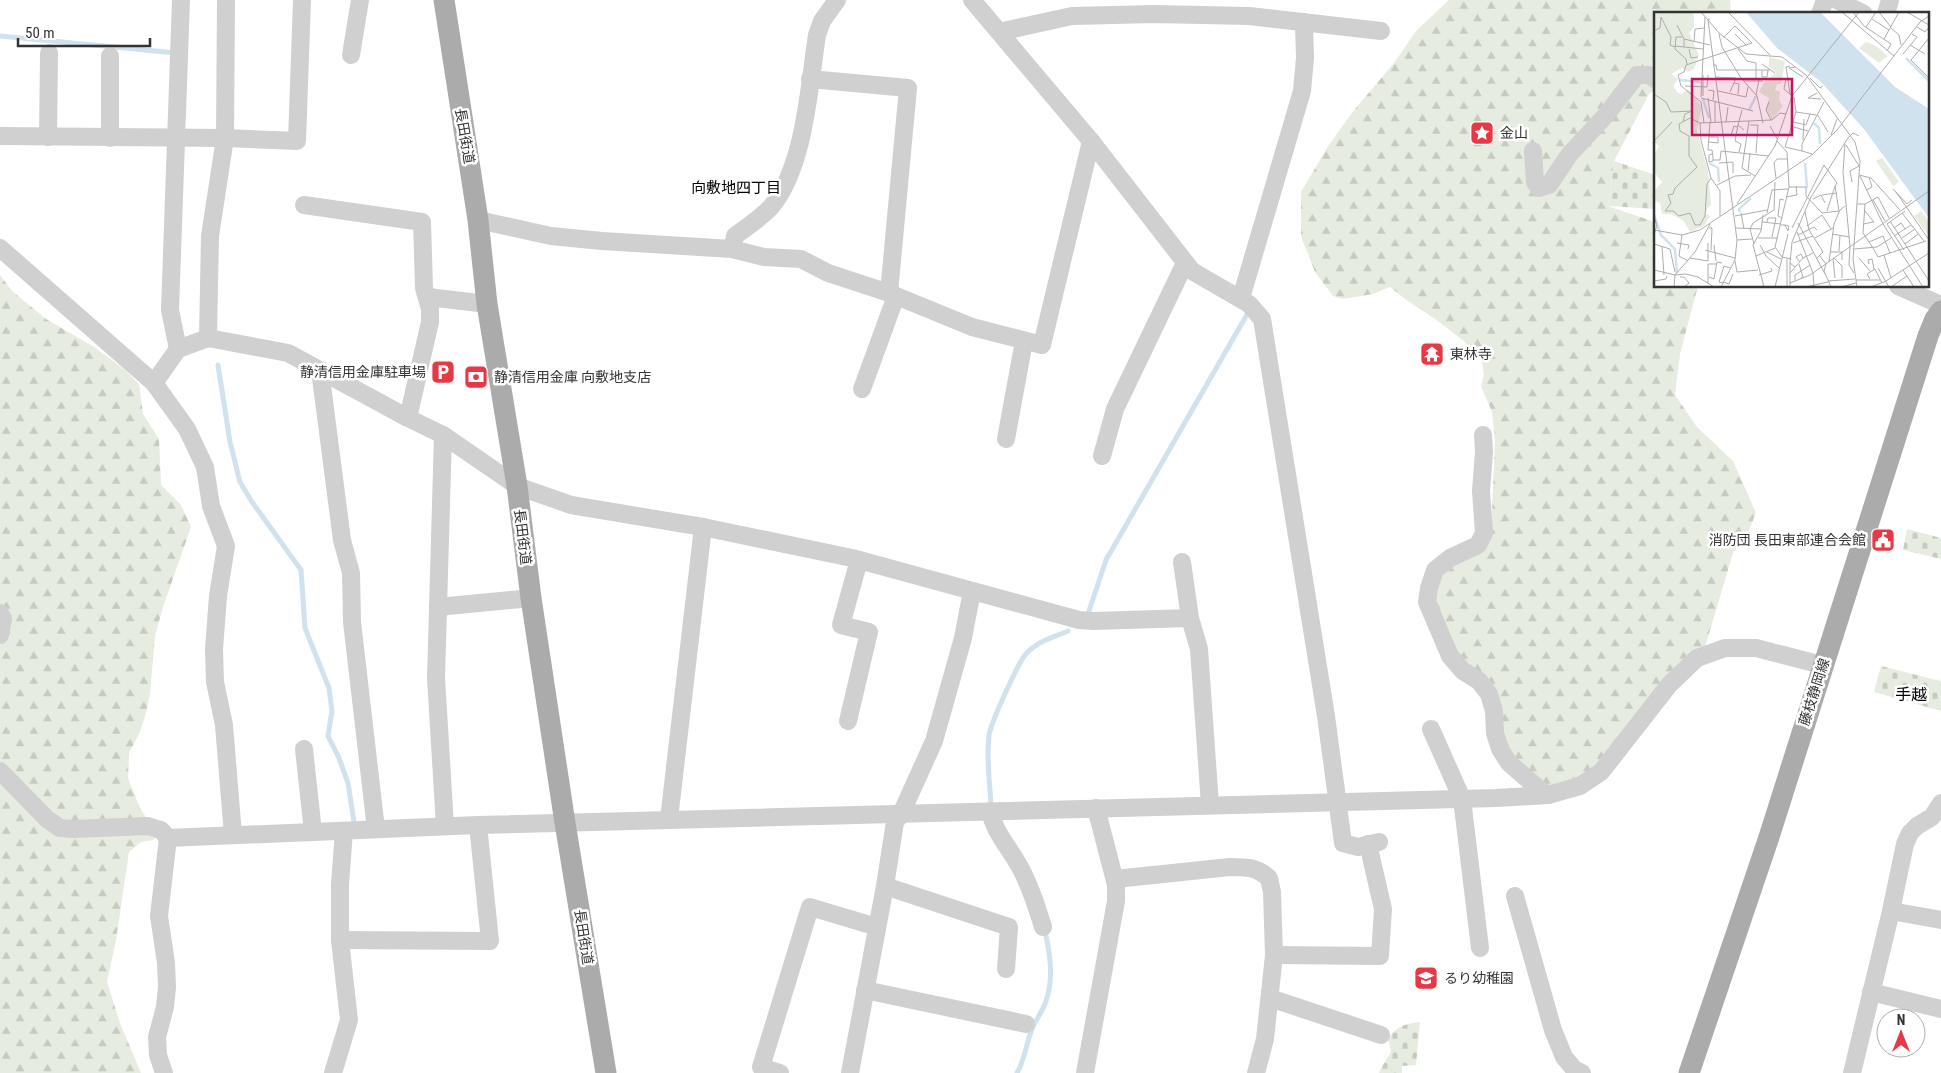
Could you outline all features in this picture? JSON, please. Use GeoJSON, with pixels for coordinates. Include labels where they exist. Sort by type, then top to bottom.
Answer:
{"type":"FeatureCollection","features":[{"type":"Feature","properties":{"kind":"main road","name":"長田街道"},"geometry":{"type":"LineString","coordinates":[[444,0],[478,220],[488,304],[517,486],[531,598],[565,823],[606,1073]]}},
{"type":"Feature","properties":{"kind":"main road","name":"藤枝静岡線"},"geometry":{"type":"LineString","coordinates":[[1689,1073],[1769,837],[1822,665],[1928,336],[1935,319],[1941,311]]}},
{"type":"Feature","properties":{"kind":"street"},"geometry":{"type":"LineString","coordinates":[[178,349],[170,310],[181,0]]}},
{"type":"Feature","properties":{"kind":"street"},"geometry":{"type":"LineString","coordinates":[[208,338],[210,236],[225,138],[226,0]]}},
{"type":"Feature","properties":{"kind":"street"},"geometry":{"type":"LineString","coordinates":[[0,136],[297,140],[302,0]]}},
{"type":"Feature","properties":{"kind":"street"},"geometry":{"type":"LineString","coordinates":[[351,55],[360,0]]}},
{"type":"Feature","properties":{"kind":"street"},"geometry":{"type":"LineString","coordinates":[[732,249],[735,236],[772,206],[783,188],[801,139],[817,36],[822,21],[837,0]]}},
{"type":"Feature","properties":{"kind":"street"},"geometry":{"type":"LineString","coordinates":[[972,0],[1091,141],[1192,271],[1250,304],[1262,319],[1326,716],[1343,843],[1358,846],[1374,843],[1382,909],[1380,956],[1274,955]]}},
{"type":"Feature","properties":{"kind":"street"},"geometry":{"type":"LineString","coordinates":[[1821,12],[1825,0]]}},
{"type":"Feature","properties":{"kind":"street"},"geometry":{"type":"LineString","coordinates":[[1837,0],[1860,12]]}},
{"type":"Feature","properties":{"kind":"street"},"geometry":{"type":"LineString","coordinates":[[999,32],[1073,8],[1154,14],[1249,8],[1304,22],[1381,31]]}},
{"type":"Feature","properties":{"kind":"street"},"geometry":{"type":"LineString","coordinates":[[1240,298],[1302,91],[1305,58],[1304,22]]}},
{"type":"Feature","properties":{"kind":"street"},"geometry":{"type":"LineString","coordinates":[[48,137],[49,53]]}},
{"type":"Feature","properties":{"kind":"street"},"geometry":{"type":"LineString","coordinates":[[110,56],[110,138]]}},
{"type":"Feature","properties":{"kind":"street"},"geometry":{"type":"LineString","coordinates":[[1534,151],[1535,182],[1539,188],[1550,185],[1569,155],[1606,115],[1637,75],[1649,75],[1654,78]]}},
{"type":"Feature","properties":{"kind":"street"},"geometry":{"type":"LineString","coordinates":[[810,79],[908,88],[892,294],[862,389]]}},
{"type":"Feature","properties":{"kind":"street"},"geometry":{"type":"LineString","coordinates":[[478,220],[551,236],[732,249],[764,257],[802,259],[828,273],[892,294],[972,327],[1042,345],[1091,141]]}},
{"type":"Feature","properties":{"kind":"street"},"geometry":{"type":"LineString","coordinates":[[304,205],[422,222],[424,288],[430,308],[428,335],[408,418]]}},
{"type":"Feature","properties":{"kind":"street"},"geometry":{"type":"LineString","coordinates":[[0,248],[154,383],[187,429],[205,468],[211,506],[226,546],[218,596],[214,649],[215,682],[225,734],[233,835]]}},
{"type":"Feature","properties":{"kind":"street"},"geometry":{"type":"LineString","coordinates":[[1102,456],[1114,409],[1185,263]]}},
{"type":"Feature","properties":{"kind":"street"},"geometry":{"type":"LineString","coordinates":[[1903,288],[1941,305]]}},
{"type":"Feature","properties":{"kind":"street"},"geometry":{"type":"LineString","coordinates":[[428,297],[488,304]]}},
{"type":"Feature","properties":{"kind":"street"},"geometry":{"type":"LineString","coordinates":[[154,383],[178,349],[208,338],[288,353],[443,435],[517,486],[571,505],[703,527],[859,560],[1079,620],[1190,618]]}},
{"type":"Feature","properties":{"kind":"street"},"geometry":{"type":"LineString","coordinates":[[1006,439],[1024,341]]}},
{"type":"Feature","properties":{"kind":"street"},"geometry":{"type":"LineString","coordinates":[[320,370],[342,540],[351,573],[352,622],[376,830]]}},
{"type":"Feature","properties":{"kind":"street"},"geometry":{"type":"LineString","coordinates":[[1483,434],[1484,452],[1481,491],[1484,533],[1478,545],[1450,558],[1435,570],[1427,602],[1450,656],[1463,671],[1479,681],[1489,694],[1494,711],[1495,733],[1500,748],[1509,763],[1539,790],[1548,795]]}},
{"type":"Feature","properties":{"kind":"street"},"geometry":{"type":"LineString","coordinates":[[443,435],[436,678],[444,826]]}},
{"type":"Feature","properties":{"kind":"street"},"geometry":{"type":"LineString","coordinates":[[669,819],[703,527]]}},
{"type":"Feature","properties":{"kind":"street"},"geometry":{"type":"LineString","coordinates":[[848,721],[869,632],[841,625],[859,560]]}},
{"type":"Feature","properties":{"kind":"street"},"geometry":{"type":"LineString","coordinates":[[1182,562],[1190,618],[1199,649],[1210,805]]}},
{"type":"Feature","properties":{"kind":"street"},"geometry":{"type":"LineString","coordinates":[[850,1073],[895,822],[901,814],[934,741],[963,638],[972,591]]}},
{"type":"Feature","properties":{"kind":"street"},"geometry":{"type":"LineString","coordinates":[[438,607],[531,598]]}},
{"type":"Feature","properties":{"kind":"street"},"geometry":{"type":"LineString","coordinates":[[0,613],[3,619],[0,635]]}},
{"type":"Feature","properties":{"kind":"street"},"geometry":{"type":"LineString","coordinates":[[168,838],[444,826],[1462,799],[1548,795],[1580,786],[1601,772],[1669,685],[1697,658],[1725,648],[1756,648],[1822,665]]}},
{"type":"Feature","properties":{"kind":"street"},"geometry":{"type":"LineString","coordinates":[[1431,729],[1462,799],[1480,948]]}},
{"type":"Feature","properties":{"kind":"street"},"geometry":{"type":"LineString","coordinates":[[304,749],[314,832]]}},
{"type":"Feature","properties":{"kind":"street"},"geometry":{"type":"LineString","coordinates":[[0,770],[47,820],[60,828],[73,830],[148,826],[161,830],[168,838],[159,916],[165,948],[167,987],[165,1007],[157,1037],[158,1055],[164,1073]]}},
{"type":"Feature","properties":{"kind":"street"},"geometry":{"type":"LineString","coordinates":[[1085,1073],[1116,901],[1114,879],[1096,808]]}},
{"type":"Feature","properties":{"kind":"street"},"geometry":{"type":"LineString","coordinates":[[1852,1073],[1905,844],[1910,833],[1939,809]]}},
{"type":"Feature","properties":{"kind":"street"},"geometry":{"type":"LineString","coordinates":[[990,811],[1000,838],[1017,862],[1030,888],[1042,927]]}},
{"type":"Feature","properties":{"kind":"street"},"geometry":{"type":"LineString","coordinates":[[340,940],[490,941],[478,825]]}},
{"type":"Feature","properties":{"kind":"street"},"geometry":{"type":"LineString","coordinates":[[332,1073],[349,1020],[340,940],[340,884],[344,831]]}},
{"type":"Feature","properties":{"kind":"street"},"geometry":{"type":"LineString","coordinates":[[1114,879],[1230,867],[1246,867],[1260,870],[1269,878],[1274,955],[1266,1039],[1256,1073]]}},
{"type":"Feature","properties":{"kind":"street"},"geometry":{"type":"LineString","coordinates":[[885,886],[1017,930],[1006,969]]}},
{"type":"Feature","properties":{"kind":"street"},"geometry":{"type":"LineString","coordinates":[[1515,896],[1553,1030],[1564,1057],[1574,1069],[1582,1073]]}},
{"type":"Feature","properties":{"kind":"street"},"geometry":{"type":"LineString","coordinates":[[780,1073],[761,1067],[810,908],[877,928]]}},
{"type":"Feature","properties":{"kind":"street"},"geometry":{"type":"LineString","coordinates":[[1891,911],[1941,920]]}},
{"type":"Feature","properties":{"kind":"street"},"geometry":{"type":"LineString","coordinates":[[865,990],[1026,1024]]}},
{"type":"Feature","properties":{"kind":"street"},"geometry":{"type":"LineString","coordinates":[[1872,992],[1941,1009]]}},
{"type":"Feature","properties":{"kind":"street"},"geometry":{"type":"LineString","coordinates":[[1270,998],[1381,1035]]}},
{"type":"Feature","properties":{"kind":"green space"},"geometry":{"type":"Polygon","coordinates":[[[1449,0],[1730,0],[1731,12],[1654,12],[1654,91],[1649,94],[1614,161],[1608,206],[1654,222],[1654,288],[1697,288],[1680,354],[1675,395],[1697,427],[1733,461],[1756,513],[1747,535],[1733,553],[1705,647],[1599,764],[1580,778],[1561,786],[1548,785],[1534,779],[1510,751],[1501,724],[1460,659],[1434,599],[1441,577],[1491,534],[1495,441],[1492,412],[1481,386],[1484,375],[1482,361],[1466,343],[1390,287],[1373,294],[1343,299],[1333,296],[1315,272],[1301,236],[1301,192],[1327,148],[1351,114],[1394,63],[1416,31],[1449,0]]]}},
{"type":"Feature","properties":{"kind":"green space"},"geometry":{"type":"Polygon","coordinates":[[[1614,161],[1654,175],[1654,209],[1608,206],[1614,161]]]}},
{"type":"Feature","properties":{"kind":"green space"},"geometry":{"type":"Polygon","coordinates":[[[0,275],[12,291],[46,319],[94,347],[124,369],[139,384],[143,414],[159,439],[161,485],[181,505],[191,527],[155,636],[150,694],[145,717],[129,753],[128,778],[140,808],[157,835],[153,840],[141,842],[129,852],[116,940],[107,982],[120,1023],[141,1073],[0,1073],[0,275]]]}},
{"type":"Feature","properties":{"kind":"green space"},"geometry":{"type":"Polygon","coordinates":[[[1907,529],[1941,538],[1941,559],[1903,550],[1907,529]]]}},
{"type":"Feature","properties":{"kind":"green space"},"geometry":{"type":"Polygon","coordinates":[[[1881,666],[1940,681],[1941,679],[1941,711],[1874,692],[1881,666]]]}},
{"type":"Feature","properties":{"kind":"green space"},"geometry":{"type":"Polygon","coordinates":[[[1420,1022],[1416,1065],[1402,1066],[1402,1073],[1379,1073],[1391,1052],[1388,1039],[1394,1031],[1401,1026],[1420,1022]]]}},
{"type":"Feature","properties":{"kind":"waterway"},"geometry":{"type":"LineString","coordinates":[[0,36],[176,53]]}},
{"type":"Feature","properties":{"kind":"waterway"},"geometry":{"type":"LineString","coordinates":[[1089,611],[1106,560],[1249,311]]}},
{"type":"Feature","properties":{"kind":"waterway"},"geometry":{"type":"LineString","coordinates":[[218,365],[230,442],[240,482],[252,502],[301,570],[305,628],[329,688],[332,711],[328,736],[339,758],[348,783],[354,822]]}},
{"type":"Feature","properties":{"kind":"waterway"},"geometry":{"type":"LineString","coordinates":[[991,806],[988,762],[989,736],[1004,695],[1021,661],[1029,650],[1045,640],[1068,631]]}},
{"type":"Feature","properties":{"kind":"waterway"},"geometry":{"type":"LineString","coordinates":[[1017,1073],[1032,1029],[1045,1005],[1050,984],[1050,966],[1045,931]]}},
{"type":"Feature","properties":{"kind":"place","name":"金山"},"geometry":{"type":"Point","coordinates":[1482,133]}},
{"type":"Feature","properties":{"kind":"place","name":"東林寺"},"geometry":{"type":"Point","coordinates":[1432,354]}},
{"type":"Feature","properties":{"kind":"place","name":"静清信用金庫駐車場"},"geometry":{"type":"Point","coordinates":[443,372]}},
{"type":"Feature","properties":{"kind":"place","name":"静清信用金庫 向敷地支店"},"geometry":{"type":"Point","coordinates":[476,377]}},
{"type":"Feature","properties":{"kind":"place","name":"消防団 長田東部連合会館"},"geometry":{"type":"Point","coordinates":[1883,540]}},
{"type":"Feature","properties":{"kind":"place","name":"るり幼稚園"},"geometry":{"type":"Point","coordinates":[1426,978]}},
{"type":"Feature","properties":{"kind":"district","name":"向敷地四丁目"},"geometry":{"type":"Point","coordinates":[736,188]}},
{"type":"Feature","properties":{"kind":"district","name":"手越"},"geometry":{"type":"Point","coordinates":[1911,694]}}]}
